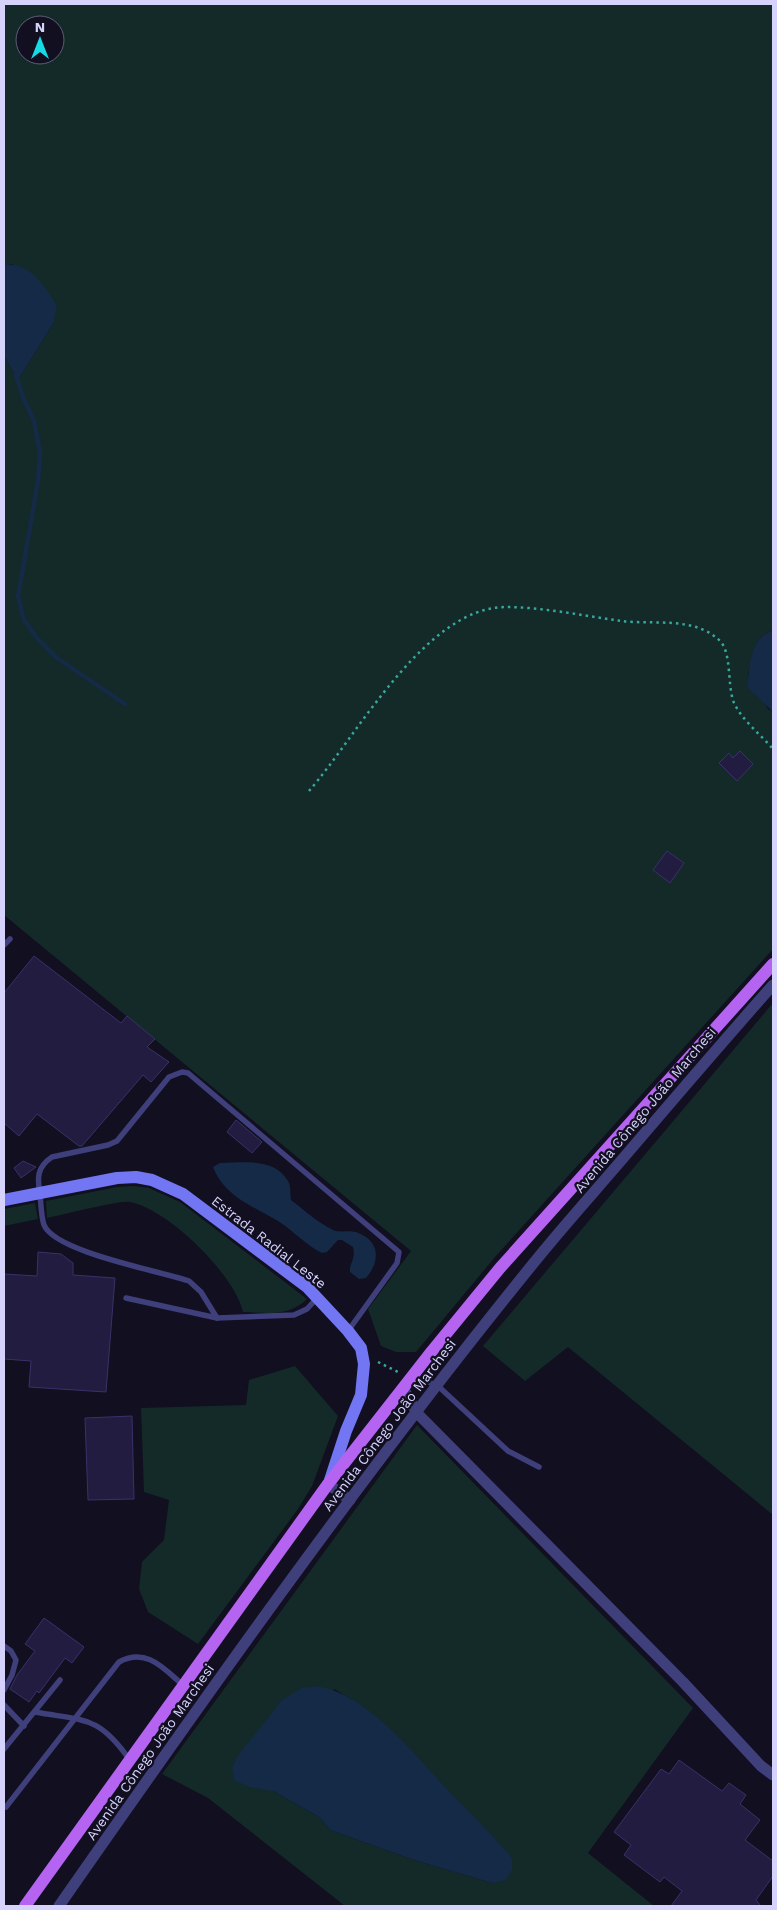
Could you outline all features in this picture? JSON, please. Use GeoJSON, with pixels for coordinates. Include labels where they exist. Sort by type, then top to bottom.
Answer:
{"type":"FeatureCollection","features":[{"type":"Feature","properties":{"kind":"main road"},"geometry":{"type":"LineString","coordinates":[[25,1906],[328,1484],[403,1388],[506,1261],[773,964]]}},
{"type":"Feature","properties":{"kind":"street","name":"Avenida Cônego João Marchesi"},"geometry":{"type":"LineString","coordinates":[[59,1906],[142,1787],[350,1500],[418,1413],[437,1385],[534,1262],[720,1044],[773,985]]}},
{"type":"Feature","properties":{"kind":"street","name":"Estrada Radial Leste"},"geometry":{"type":"LineString","coordinates":[[4,1200],[117,1178],[136,1177],[167,1185],[182,1194],[307,1287],[348,1331],[361,1348]]}},
{"type":"Feature","properties":{"kind":"street"},"geometry":{"type":"LineString","coordinates":[[350,1500],[328,1484],[361,1394],[364,1364],[361,1348]]}},
{"type":"Feature","properties":{"kind":"street"},"geometry":{"type":"LineString","coordinates":[[403,1388],[418,1413],[683,1682],[761,1766],[773,1774]]}},
{"type":"Feature","properties":{"kind":"lane"},"geometry":{"type":"LineString","coordinates":[[4,946],[10,939]]}},
{"type":"Feature","properties":{"kind":"lane"},"geometry":{"type":"LineString","coordinates":[[217,1318],[201,1292],[189,1281],[68,1245],[44,1226],[39,1193],[38,1175],[46,1160],[52,1157],[108,1145],[116,1141],[169,1076],[182,1072],[188,1073],[399,1252],[397,1263],[348,1331]]}},
{"type":"Feature","properties":{"kind":"lane"},"geometry":{"type":"LineString","coordinates":[[126,1298],[217,1318],[294,1315],[307,1309],[317,1298]]}},
{"type":"Feature","properties":{"kind":"lane"},"geometry":{"type":"LineString","coordinates":[[412,1377],[437,1385],[508,1452],[539,1468]]}},
{"type":"Feature","properties":{"kind":"lane"},"geometry":{"type":"LineString","coordinates":[[4,1646],[11,1650],[16,1660],[12,1675],[4,1690]]}},
{"type":"Feature","properties":{"kind":"lane"},"geometry":{"type":"LineString","coordinates":[[6,1807],[119,1662],[129,1656],[154,1661],[184,1686]]}},
{"type":"Feature","properties":{"kind":"lane"},"geometry":{"type":"LineString","coordinates":[[4,1749],[36,1712],[60,1680]]}},
{"type":"Feature","properties":{"kind":"lane"},"geometry":{"type":"LineString","coordinates":[[4,1705],[24,1726]]}},
{"type":"Feature","properties":{"kind":"lane"},"geometry":{"type":"LineString","coordinates":[[36,1712],[91,1721],[116,1739],[129,1759]]}},
{"type":"Feature","properties":{"kind":"path"},"geometry":{"type":"LineString","coordinates":[[309,791],[394,680],[432,640],[456,623],[480,611],[504,607],[630,622],[676,623],[704,630],[721,642],[727,656],[729,684],[735,703],[773,749]]}},
{"type":"Feature","properties":{"kind":"path"},"geometry":{"type":"LineString","coordinates":[[361,1348],[379,1363],[412,1377]]}},
{"type":"Feature","properties":{"kind":"green space"},"geometry":{"type":"Polygon","coordinates":[[[4,4],[773,4],[773,631],[766,633],[757,643],[748,676],[768,709],[773,712],[773,949],[495,1257],[416,1352],[396,1352],[381,1346],[368,1309],[411,1251],[4,915],[4,356],[18,380],[53,324],[12,264],[4,264],[4,4]]]}},
{"type":"Feature","properties":{"kind":"green space"},"geometry":{"type":"Polygon","coordinates":[[[773,1003],[773,1515],[568,1347],[525,1381],[483,1346],[773,1003]]]}},
{"type":"Feature","properties":{"kind":"green space"},"geometry":{"type":"Polygon","coordinates":[[[134,1186],[149,1188],[180,1202],[307,1299],[293,1309],[277,1313],[243,1312],[227,1280],[198,1246],[163,1217],[145,1207],[130,1202],[103,1205],[47,1218],[46,1201],[117,1187],[134,1186]]]}},
{"type":"Feature","properties":{"kind":"green space"},"geometry":{"type":"Polygon","coordinates":[[[35,1203],[38,1219],[4,1226],[4,1209],[35,1203]]]}},
{"type":"Feature","properties":{"kind":"green space"},"geometry":{"type":"Polygon","coordinates":[[[295,1366],[338,1416],[312,1486],[298,1509],[198,1644],[148,1612],[139,1589],[142,1562],[164,1540],[169,1500],[144,1492],[141,1408],[246,1405],[249,1380],[295,1366]]]}},
{"type":"Feature","properties":{"kind":"green space"},"geometry":{"type":"Polygon","coordinates":[[[417,1425],[693,1708],[588,1853],[654,1906],[345,1906],[208,1798],[162,1774],[417,1425]],[[334,1689],[273,1791],[319,1817],[330,1830],[414,1860],[492,1883],[382,1722],[334,1689]]]}},
{"type":"Feature","properties":{"kind":"water"},"geometry":{"type":"Polygon","coordinates":[[[4,264],[14,265],[30,272],[42,283],[57,306],[53,324],[18,380],[4,356],[4,264]]]}},
{"type":"Feature","properties":{"kind":"water"},"geometry":{"type":"Polygon","coordinates":[[[773,631],[773,712],[748,688],[750,663],[755,646],[765,634],[773,631]]]}},
{"type":"Feature","properties":{"kind":"water"},"geometry":{"type":"Polygon","coordinates":[[[248,1162],[275,1168],[282,1173],[289,1183],[291,1200],[311,1216],[333,1230],[356,1232],[370,1240],[376,1252],[376,1258],[366,1278],[359,1279],[350,1272],[354,1255],[353,1247],[342,1240],[338,1240],[327,1252],[322,1253],[284,1225],[234,1195],[219,1178],[213,1167],[220,1163],[248,1162]]]}},
{"type":"Feature","properties":{"kind":"water"},"geometry":{"type":"Polygon","coordinates":[[[317,1686],[355,1701],[373,1713],[405,1744],[512,1858],[512,1870],[506,1880],[492,1883],[414,1860],[330,1830],[319,1817],[273,1791],[249,1787],[234,1780],[232,1767],[239,1754],[282,1700],[302,1688],[317,1686]]]}},
{"type":"Feature","properties":{"kind":"building"},"geometry":{"type":"Polygon","coordinates":[[[740,751],[753,764],[737,781],[719,763],[729,753],[733,758],[740,751]]]}},
{"type":"Feature","properties":{"kind":"building"},"geometry":{"type":"Polygon","coordinates":[[[667,851],[684,863],[670,883],[653,870],[667,851]]]}},
{"type":"Feature","properties":{"kind":"building"},"geometry":{"type":"Polygon","coordinates":[[[34,956],[121,1023],[127,1016],[155,1039],[147,1047],[169,1062],[151,1082],[143,1075],[82,1146],[79,1146],[37,1114],[19,1136],[4,1123],[4,993],[34,956]]]}},
{"type":"Feature","properties":{"kind":"building"},"geometry":{"type":"Polygon","coordinates":[[[236,1120],[262,1142],[252,1153],[227,1132],[236,1120]]]}},
{"type":"Feature","properties":{"kind":"building"},"geometry":{"type":"Polygon","coordinates":[[[23,1161],[36,1167],[21,1178],[14,1168],[23,1161]]]}},
{"type":"Feature","properties":{"kind":"building"},"geometry":{"type":"Polygon","coordinates":[[[38,1252],[61,1254],[73,1263],[73,1275],[115,1278],[106,1392],[29,1387],[31,1361],[4,1359],[4,1274],[37,1276],[38,1252]]]}},
{"type":"Feature","properties":{"kind":"building"},"geometry":{"type":"Polygon","coordinates":[[[132,1416],[134,1499],[88,1500],[85,1418],[132,1416]]]}},
{"type":"Feature","properties":{"kind":"building"},"geometry":{"type":"Polygon","coordinates":[[[44,1618],[84,1647],[72,1663],[65,1658],[39,1693],[37,1691],[29,1702],[10,1689],[17,1675],[35,1651],[25,1644],[44,1618]]]}},
{"type":"Feature","properties":{"kind":"building"},"geometry":{"type":"Polygon","coordinates":[[[679,1760],[722,1791],[729,1783],[746,1795],[740,1804],[760,1820],[745,1840],[773,1861],[773,1876],[756,1900],[761,1906],[671,1906],[682,1891],[664,1877],[660,1882],[624,1855],[631,1845],[614,1832],[661,1769],[669,1774],[679,1760]]]}},
{"type":"Feature","properties":{"kind":"waterway"},"geometry":{"type":"LineString","coordinates":[[16,375],[34,421],[40,453],[38,481],[18,597],[24,620],[37,638],[57,658],[125,704]]}}]}
